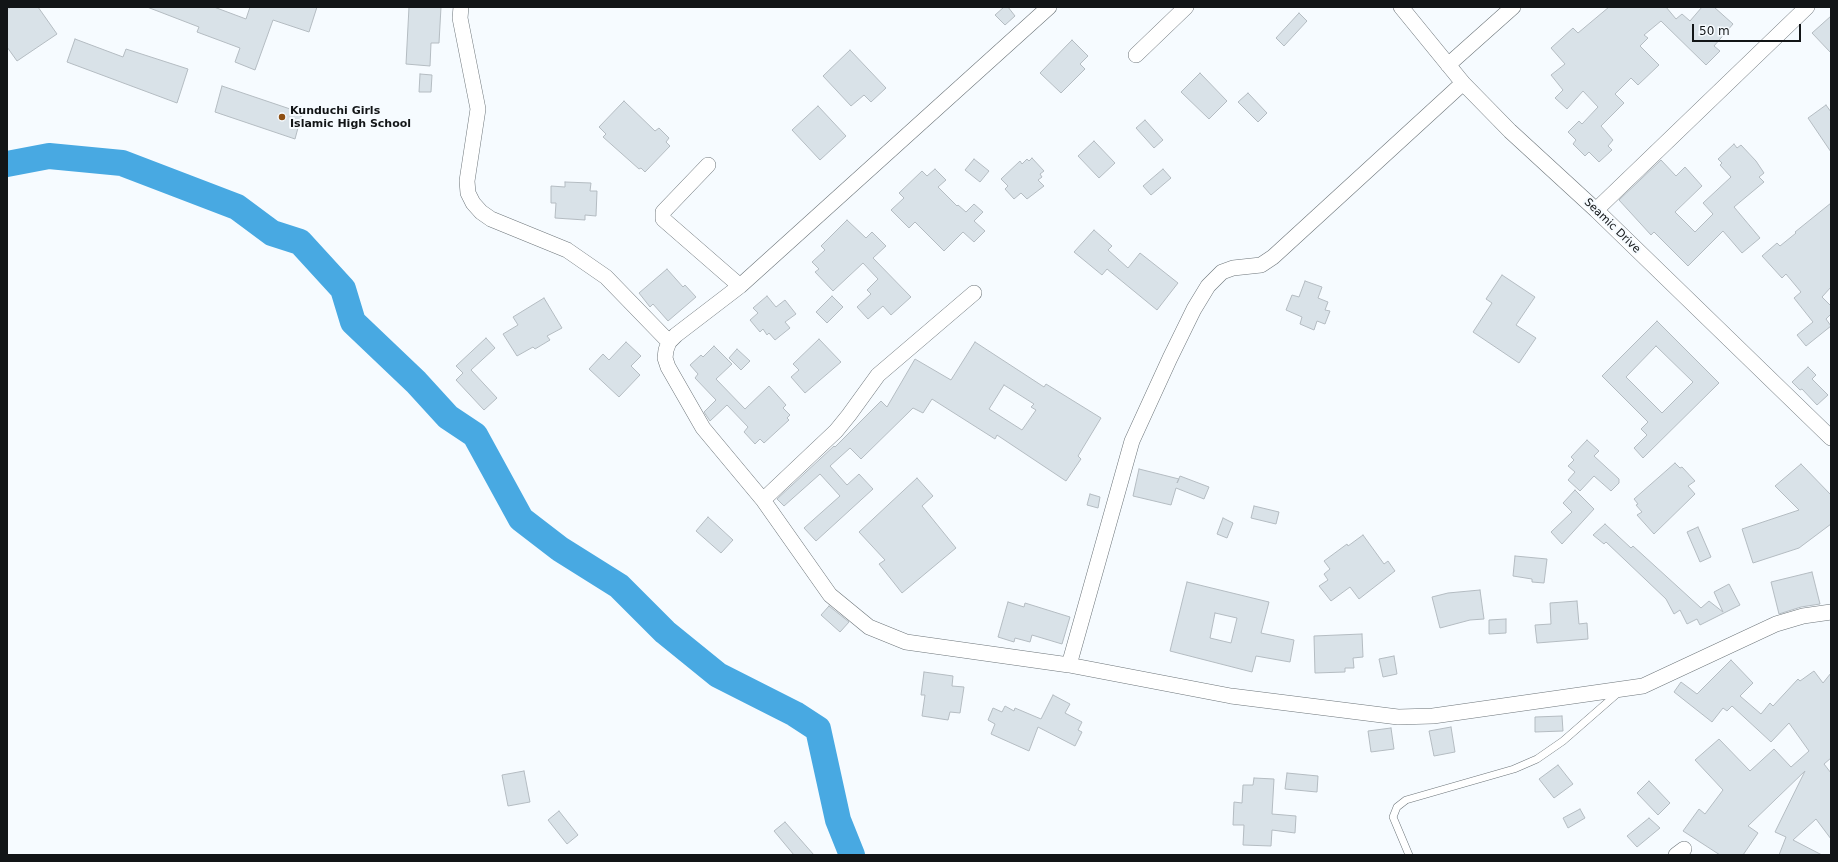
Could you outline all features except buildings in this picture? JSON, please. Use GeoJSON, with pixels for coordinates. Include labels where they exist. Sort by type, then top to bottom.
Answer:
{"type":"FeatureCollection","features":[{"type":"Feature","properties":{"kind":"street"},"geometry":{"type":"LineString","coordinates":[[461,7],[460,18],[478,109],[466,181],[468,193],[473,203],[491,220],[567,250],[606,277],[669,342]]}},
{"type":"Feature","properties":{"kind":"street"},"geometry":{"type":"LineString","coordinates":[[1049,7],[740,286],[685,326],[669,342],[665,358],[668,367],[703,428],[763,500],[830,595],[869,626],[906,642],[1070,665],[1231,696],[1398,717],[1433,716],[1642,686],[1776,624],[1803,616],[1831,612]]}},
{"type":"Feature","properties":{"kind":"street"},"geometry":{"type":"LineString","coordinates":[[1136,55],[1186,7]]}},
{"type":"Feature","properties":{"kind":"street","name":"Seamic Drive"},"geometry":{"type":"LineString","coordinates":[[1400,7],[1463,83],[1510,131],[1596,210],[1831,438]]}},
{"type":"Feature","properties":{"kind":"street"},"geometry":{"type":"LineString","coordinates":[[1448,65],[1513,7]]}},
{"type":"Feature","properties":{"kind":"street"},"geometry":{"type":"LineString","coordinates":[[1596,210],[1807,7]]}},
{"type":"Feature","properties":{"kind":"street"},"geometry":{"type":"LineString","coordinates":[[1070,665],[1132,441],[1194,308],[1208,286],[1222,272],[1234,268],[1261,265],[1273,256],[1463,83]]}},
{"type":"Feature","properties":{"kind":"street"},"geometry":{"type":"LineString","coordinates":[[708,165],[663,212],[663,219],[740,286]]}},
{"type":"Feature","properties":{"kind":"street"},"geometry":{"type":"LineString","coordinates":[[763,500],[836,431],[854,410],[878,375],[974,293]]}},
{"type":"Feature","properties":{"kind":"lane"},"geometry":{"type":"LineString","coordinates":[[1409,855],[1393,817],[1397,807],[1406,800],[1514,769],[1537,759],[1562,741],[1623,689]]}},
{"type":"Feature","properties":{"kind":"waterway"},"geometry":{"type":"LineString","coordinates":[[7,164],[49,156],[122,163],[237,207],[272,233],[300,242],[343,289],[353,322],[416,382],[448,417],[475,435],[521,519],[560,549],[619,586],[665,632],[718,675],[795,714],[818,729],[838,820],[852,855]]}},
{"type":"Feature","properties":{"kind":"place","name":"Kunduchi Girls Islamic High School"},"geometry":{"type":"Point","coordinates":[282,117]}}]}
